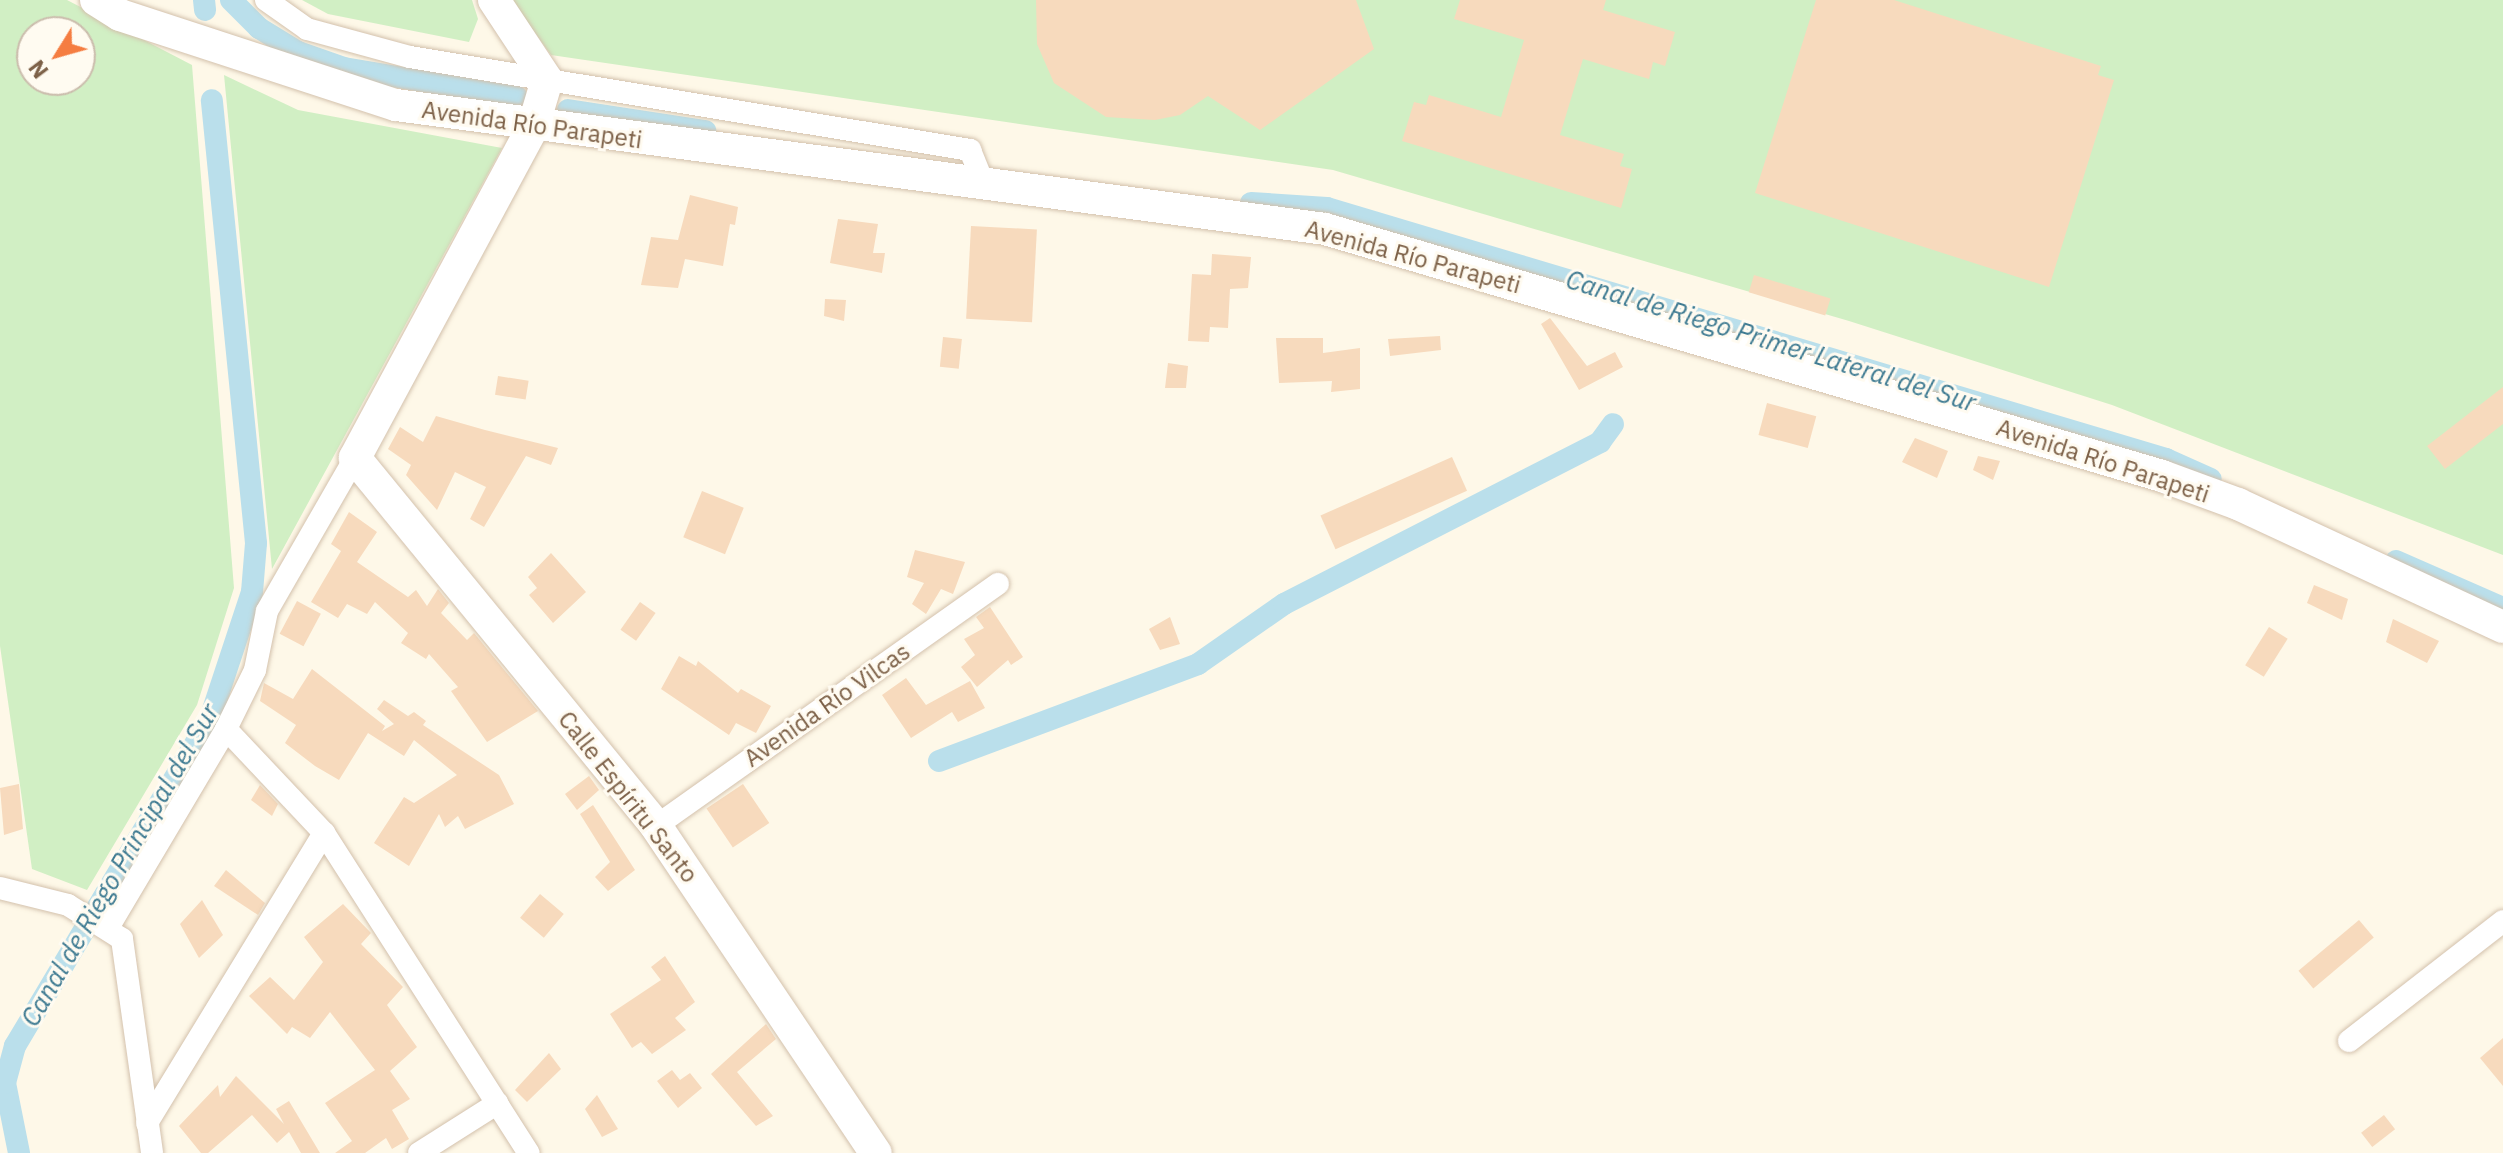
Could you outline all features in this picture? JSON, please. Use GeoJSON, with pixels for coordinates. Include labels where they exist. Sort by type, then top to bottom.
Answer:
{"type":"FeatureCollection","features":[{"type":"Feature","properties":{"kind":"street","name":"Avenida Río Parapeti"},"geometry":{"type":"LineString","coordinates":[[96,0],[135,20],[396,105],[533,127],[1325,229],[1356,237],[2162,476],[2238,504],[2503,627]]}},
{"type":"Feature","properties":{"kind":"street","name":"Avenida Río Parapeti"},"geometry":{"type":"LineString","coordinates":[[266,0],[307,29],[410,57],[970,150],[985,187]]}},
{"type":"Feature","properties":{"kind":"street"},"geometry":{"type":"LineString","coordinates":[[96,920],[226,729],[255,670],[267,611],[355,458],[533,127],[547,80],[494,0]]}},
{"type":"Feature","properties":{"kind":"street","name":"Calle Espíritu Santo"},"geometry":{"type":"LineString","coordinates":[[355,458],[656,826],[876,1153]]}},
{"type":"Feature","properties":{"kind":"street","name":"Avenida Río Vilcas"},"geometry":{"type":"LineString","coordinates":[[656,826],[998,584]]}},
{"type":"Feature","properties":{"kind":"street"},"geometry":{"type":"LineString","coordinates":[[226,729],[324,833],[529,1153]]}},
{"type":"Feature","properties":{"kind":"street"},"geometry":{"type":"LineString","coordinates":[[147,1123],[324,833]]}},
{"type":"Feature","properties":{"kind":"street"},"geometry":{"type":"LineString","coordinates":[[0,888],[96,920],[122,939],[152,1153]]}},
{"type":"Feature","properties":{"kind":"street"},"geometry":{"type":"LineString","coordinates":[[2349,1041],[2503,921]]}},
{"type":"Feature","properties":{"kind":"street"},"geometry":{"type":"LineString","coordinates":[[419,1153],[498,1103]]}},
{"type":"Feature","properties":{"kind":"green space"},"geometry":{"type":"Polygon","coordinates":[[[0,0],[67,0],[192,65],[234,588],[197,705],[87,890],[32,869],[0,646],[0,0]]]}},
{"type":"Feature","properties":{"kind":"green space"},"geometry":{"type":"Polygon","coordinates":[[[302,0],[472,0],[478,19],[469,42],[328,14],[302,0]]]}},
{"type":"Feature","properties":{"kind":"green space"},"geometry":{"type":"Polygon","coordinates":[[[511,0],[2503,0],[2503,555],[2112,405],[1849,321],[1333,170],[551,55],[511,0]]]}},
{"type":"Feature","properties":{"kind":"green space"},"geometry":{"type":"Polygon","coordinates":[[[224,75],[298,110],[502,148],[272,569],[224,75]]]}},
{"type":"Feature","properties":{"kind":"building"},"geometry":{"type":"Polygon","coordinates":[[[1036,0],[1356,0],[1374,49],[1260,130],[1208,96],[1180,115],[1155,120],[1106,117],[1054,83],[1037,44],[1036,0]]]}},
{"type":"Feature","properties":{"kind":"building"},"geometry":{"type":"Polygon","coordinates":[[[1460,0],[1606,0],[1603,10],[1675,32],[1665,66],[1653,62],[1649,79],[1583,59],[1560,135],[1624,154],[1620,166],[1632,169],[1621,208],[1402,141],[1414,102],[1426,105],[1429,95],[1501,117],[1524,40],[1454,19],[1460,0]]]}},
{"type":"Feature","properties":{"kind":"building"},"geometry":{"type":"Polygon","coordinates":[[[1816,0],[1894,0],[2101,66],[2098,75],[2114,80],[2049,287],[1755,193],[1816,0]]]}},
{"type":"Feature","properties":{"kind":"building"},"geometry":{"type":"Polygon","coordinates":[[[690,195],[738,207],[735,225],[730,224],[723,266],[685,259],[678,288],[641,285],[651,237],[678,240],[690,195]]]}},
{"type":"Feature","properties":{"kind":"building"},"geometry":{"type":"Polygon","coordinates":[[[838,219],[878,224],[873,253],[885,253],[882,273],[830,263],[838,219]]]}},
{"type":"Feature","properties":{"kind":"building"},"geometry":{"type":"Polygon","coordinates":[[[971,226],[1037,229],[1032,322],[966,319],[971,226]]]}},
{"type":"Feature","properties":{"kind":"building"},"geometry":{"type":"Polygon","coordinates":[[[1212,254],[1251,257],[1248,288],[1230,289],[1228,328],[1210,327],[1209,342],[1188,341],[1192,274],[1211,275],[1212,254]]]}},
{"type":"Feature","properties":{"kind":"building"},"geometry":{"type":"Polygon","coordinates":[[[1754,275],[1831,298],[1825,316],[1749,292],[1754,275]]]}},
{"type":"Feature","properties":{"kind":"building"},"geometry":{"type":"Polygon","coordinates":[[[825,299],[846,300],[844,321],[824,316],[825,299]]]}},
{"type":"Feature","properties":{"kind":"building"},"geometry":{"type":"Polygon","coordinates":[[[1550,318],[1587,366],[1615,352],[1623,367],[1579,390],[1541,324],[1550,318]]]}},
{"type":"Feature","properties":{"kind":"building"},"geometry":{"type":"Polygon","coordinates":[[[1440,336],[1441,350],[1390,356],[1388,339],[1440,336]]]}},
{"type":"Feature","properties":{"kind":"building"},"geometry":{"type":"Polygon","coordinates":[[[943,337],[962,339],[959,369],[940,367],[943,337]]]}},
{"type":"Feature","properties":{"kind":"building"},"geometry":{"type":"Polygon","coordinates":[[[1276,338],[1323,338],[1323,353],[1360,348],[1360,389],[1331,392],[1332,381],[1279,383],[1276,338]]]}},
{"type":"Feature","properties":{"kind":"building"},"geometry":{"type":"Polygon","coordinates":[[[1168,363],[1188,366],[1186,388],[1165,388],[1168,363]]]}},
{"type":"Feature","properties":{"kind":"building"},"geometry":{"type":"Polygon","coordinates":[[[498,376],[529,381],[526,400],[495,395],[498,376]]]}},
{"type":"Feature","properties":{"kind":"building"},"geometry":{"type":"Polygon","coordinates":[[[2503,387],[2503,424],[2445,469],[2427,446],[2503,387]]]}},
{"type":"Feature","properties":{"kind":"building"},"geometry":{"type":"Polygon","coordinates":[[[1767,403],[1816,416],[1808,448],[1758,435],[1767,403]]]}},
{"type":"Feature","properties":{"kind":"building"},"geometry":{"type":"Polygon","coordinates":[[[436,416],[558,448],[551,465],[526,456],[484,527],[470,519],[486,487],[455,472],[437,510],[406,475],[411,465],[388,449],[400,427],[423,442],[436,416]]]}},
{"type":"Feature","properties":{"kind":"building"},"geometry":{"type":"Polygon","coordinates":[[[1915,438],[1948,451],[1937,478],[1902,462],[1915,438]]]}},
{"type":"Feature","properties":{"kind":"building"},"geometry":{"type":"Polygon","coordinates":[[[1978,456],[2000,461],[1993,480],[1973,470],[1978,456]]]}},
{"type":"Feature","properties":{"kind":"building"},"geometry":{"type":"Polygon","coordinates":[[[1452,457],[1467,491],[1335,549],[1320,516],[1452,457]]]}},
{"type":"Feature","properties":{"kind":"building"},"geometry":{"type":"Polygon","coordinates":[[[702,491],[744,508],[725,554],[683,537],[702,491]]]}},
{"type":"Feature","properties":{"kind":"building"},"geometry":{"type":"Polygon","coordinates":[[[349,512],[377,532],[357,562],[408,597],[416,590],[427,606],[438,589],[449,603],[441,613],[467,640],[474,633],[538,711],[487,742],[451,691],[458,687],[429,654],[426,659],[401,643],[408,633],[375,602],[367,614],[347,604],[338,618],[311,602],[341,551],[331,544],[349,512]]]}},
{"type":"Feature","properties":{"kind":"building"},"geometry":{"type":"Polygon","coordinates":[[[915,550],[965,562],[953,594],[941,589],[926,614],[912,604],[924,583],[907,577],[915,550]]]}},
{"type":"Feature","properties":{"kind":"building"},"geometry":{"type":"Polygon","coordinates":[[[551,553],[586,592],[553,623],[529,595],[537,588],[528,577],[551,553]]]}},
{"type":"Feature","properties":{"kind":"building"},"geometry":{"type":"Polygon","coordinates":[[[2314,585],[2348,599],[2342,620],[2307,603],[2314,585]]]}},
{"type":"Feature","properties":{"kind":"building"},"geometry":{"type":"Polygon","coordinates":[[[297,601],[321,614],[303,646],[280,634],[297,601]]]}},
{"type":"Feature","properties":{"kind":"building"},"geometry":{"type":"Polygon","coordinates":[[[640,602],[656,613],[636,641],[620,630],[640,602]]]}},
{"type":"Feature","properties":{"kind":"building"},"geometry":{"type":"Polygon","coordinates":[[[990,607],[1023,657],[1011,665],[1008,660],[977,687],[961,667],[975,655],[964,639],[984,628],[976,617],[990,607]]]}},
{"type":"Feature","properties":{"kind":"building"},"geometry":{"type":"Polygon","coordinates":[[[1170,617],[1180,644],[1160,650],[1149,629],[1170,617]]]}},
{"type":"Feature","properties":{"kind":"building"},"geometry":{"type":"Polygon","coordinates":[[[2393,619],[2439,641],[2427,663],[2386,642],[2393,619]]]}},
{"type":"Feature","properties":{"kind":"building"},"geometry":{"type":"Polygon","coordinates":[[[2269,627],[2288,639],[2264,677],[2245,665],[2269,627]]]}},
{"type":"Feature","properties":{"kind":"building"},"geometry":{"type":"Polygon","coordinates":[[[679,656],[696,666],[698,661],[738,693],[741,689],[771,706],[756,733],[736,723],[729,735],[661,689],[679,656]]]}},
{"type":"Feature","properties":{"kind":"building"},"geometry":{"type":"Polygon","coordinates":[[[312,669],[385,726],[382,731],[394,724],[377,709],[384,700],[408,716],[414,712],[426,721],[423,725],[499,775],[514,804],[465,829],[458,816],[445,827],[439,814],[409,866],[374,843],[404,797],[414,803],[457,775],[414,740],[404,756],[368,733],[339,780],[315,766],[285,743],[296,725],[260,701],[264,683],[293,699],[312,669]]]}},
{"type":"Feature","properties":{"kind":"building"},"geometry":{"type":"Polygon","coordinates":[[[906,678],[926,705],[970,681],[985,708],[958,722],[952,712],[911,738],[882,695],[906,678]]]}},
{"type":"Feature","properties":{"kind":"building"},"geometry":{"type":"Polygon","coordinates":[[[589,776],[599,790],[577,810],[565,794],[589,776]]]}},
{"type":"Feature","properties":{"kind":"building"},"geometry":{"type":"Polygon","coordinates":[[[19,784],[23,829],[4,835],[0,788],[19,784]]]}},
{"type":"Feature","properties":{"kind":"building"},"geometry":{"type":"Polygon","coordinates":[[[743,784],[769,823],[733,848],[707,809],[743,784]]]}},
{"type":"Feature","properties":{"kind":"building"},"geometry":{"type":"Polygon","coordinates":[[[260,785],[278,804],[272,816],[251,800],[260,785]]]}},
{"type":"Feature","properties":{"kind":"building"},"geometry":{"type":"Polygon","coordinates":[[[593,805],[635,870],[608,891],[595,877],[610,862],[580,814],[593,805]]]}},
{"type":"Feature","properties":{"kind":"building"},"geometry":{"type":"Polygon","coordinates":[[[226,870],[265,903],[258,915],[214,886],[226,870]]]}},
{"type":"Feature","properties":{"kind":"building"},"geometry":{"type":"Polygon","coordinates":[[[540,894],[564,914],[544,938],[520,918],[540,894]]]}},
{"type":"Feature","properties":{"kind":"building"},"geometry":{"type":"Polygon","coordinates":[[[202,900],[223,935],[199,958],[180,924],[202,900]]]}},
{"type":"Feature","properties":{"kind":"building"},"geometry":{"type":"Polygon","coordinates":[[[343,904],[371,933],[361,944],[403,987],[387,1005],[417,1047],[390,1071],[410,1099],[392,1110],[409,1139],[392,1149],[386,1138],[365,1153],[335,1153],[352,1141],[325,1103],[375,1070],[330,1012],[310,1038],[292,1027],[287,1034],[249,996],[270,977],[294,1000],[323,962],[304,937],[343,904]]]}},
{"type":"Feature","properties":{"kind":"building"},"geometry":{"type":"Polygon","coordinates":[[[2359,920],[2374,938],[2313,988],[2298,971],[2359,920]]]}},
{"type":"Feature","properties":{"kind":"building"},"geometry":{"type":"Polygon","coordinates":[[[665,956],[695,1002],[675,1018],[686,1030],[652,1054],[641,1042],[632,1048],[610,1014],[661,980],[651,967],[665,956]]]}},
{"type":"Feature","properties":{"kind":"building"},"geometry":{"type":"Polygon","coordinates":[[[766,1024],[776,1039],[737,1072],[773,1116],[756,1126],[711,1074],[766,1024]]]}},
{"type":"Feature","properties":{"kind":"building"},"geometry":{"type":"Polygon","coordinates":[[[2503,1038],[2503,1086],[2480,1058],[2503,1038]]]}},
{"type":"Feature","properties":{"kind":"building"},"geometry":{"type":"Polygon","coordinates":[[[549,1053],[561,1069],[527,1102],[515,1090],[549,1053]]]}},
{"type":"Feature","properties":{"kind":"building"},"geometry":{"type":"Polygon","coordinates":[[[672,1070],[680,1080],[690,1073],[702,1088],[678,1108],[657,1081],[672,1070]]]}},
{"type":"Feature","properties":{"kind":"building"},"geometry":{"type":"Polygon","coordinates":[[[236,1076],[284,1124],[276,1109],[289,1101],[320,1153],[301,1153],[289,1132],[277,1143],[252,1115],[208,1153],[201,1153],[179,1126],[218,1085],[220,1097],[236,1076]]]}},
{"type":"Feature","properties":{"kind":"building"},"geometry":{"type":"Polygon","coordinates":[[[597,1095],[618,1129],[602,1137],[585,1109],[597,1095]]]}},
{"type":"Feature","properties":{"kind":"building"},"geometry":{"type":"Polygon","coordinates":[[[2384,1115],[2395,1129],[2372,1147],[2361,1133],[2384,1115]]]}},
{"type":"Feature","properties":{"kind":"waterway","name":"Canal de Riego Principal del Sur"},"geometry":{"type":"LineString","coordinates":[[204,0],[205,10]]}},
{"type":"Feature","properties":{"kind":"waterway","name":"Canal de Riego Primer Lateral del Sur"},"geometry":{"type":"LineString","coordinates":[[231,0],[259,28],[298,52],[344,68],[517,97]]}},
{"type":"Feature","properties":{"kind":"waterway","name":"Canal de Riego Principal del Sur"},"geometry":{"type":"LineString","coordinates":[[19,1153],[5,1083],[15,1046],[210,719],[252,592],[256,543],[212,100]]}},
{"type":"Feature","properties":{"kind":"waterway","name":"Canal de Riego Primer Lateral del Sur"},"geometry":{"type":"LineString","coordinates":[[568,110],[705,131]]}},
{"type":"Feature","properties":{"kind":"waterway","name":"Canal de Riego Primer Lateral del Sur"},"geometry":{"type":"LineString","coordinates":[[1251,203],[1327,208],[2166,459],[2211,479]]}},
{"type":"Feature","properties":{"kind":"waterway"},"geometry":{"type":"LineString","coordinates":[[939,761],[1198,664],[1284,604],[1600,442],[1613,424]]}},
{"type":"Feature","properties":{"kind":"waterway","name":"Canal de Riego Primer Lateral del Sur"},"geometry":{"type":"LineString","coordinates":[[2396,561],[2503,608]]}}]}
